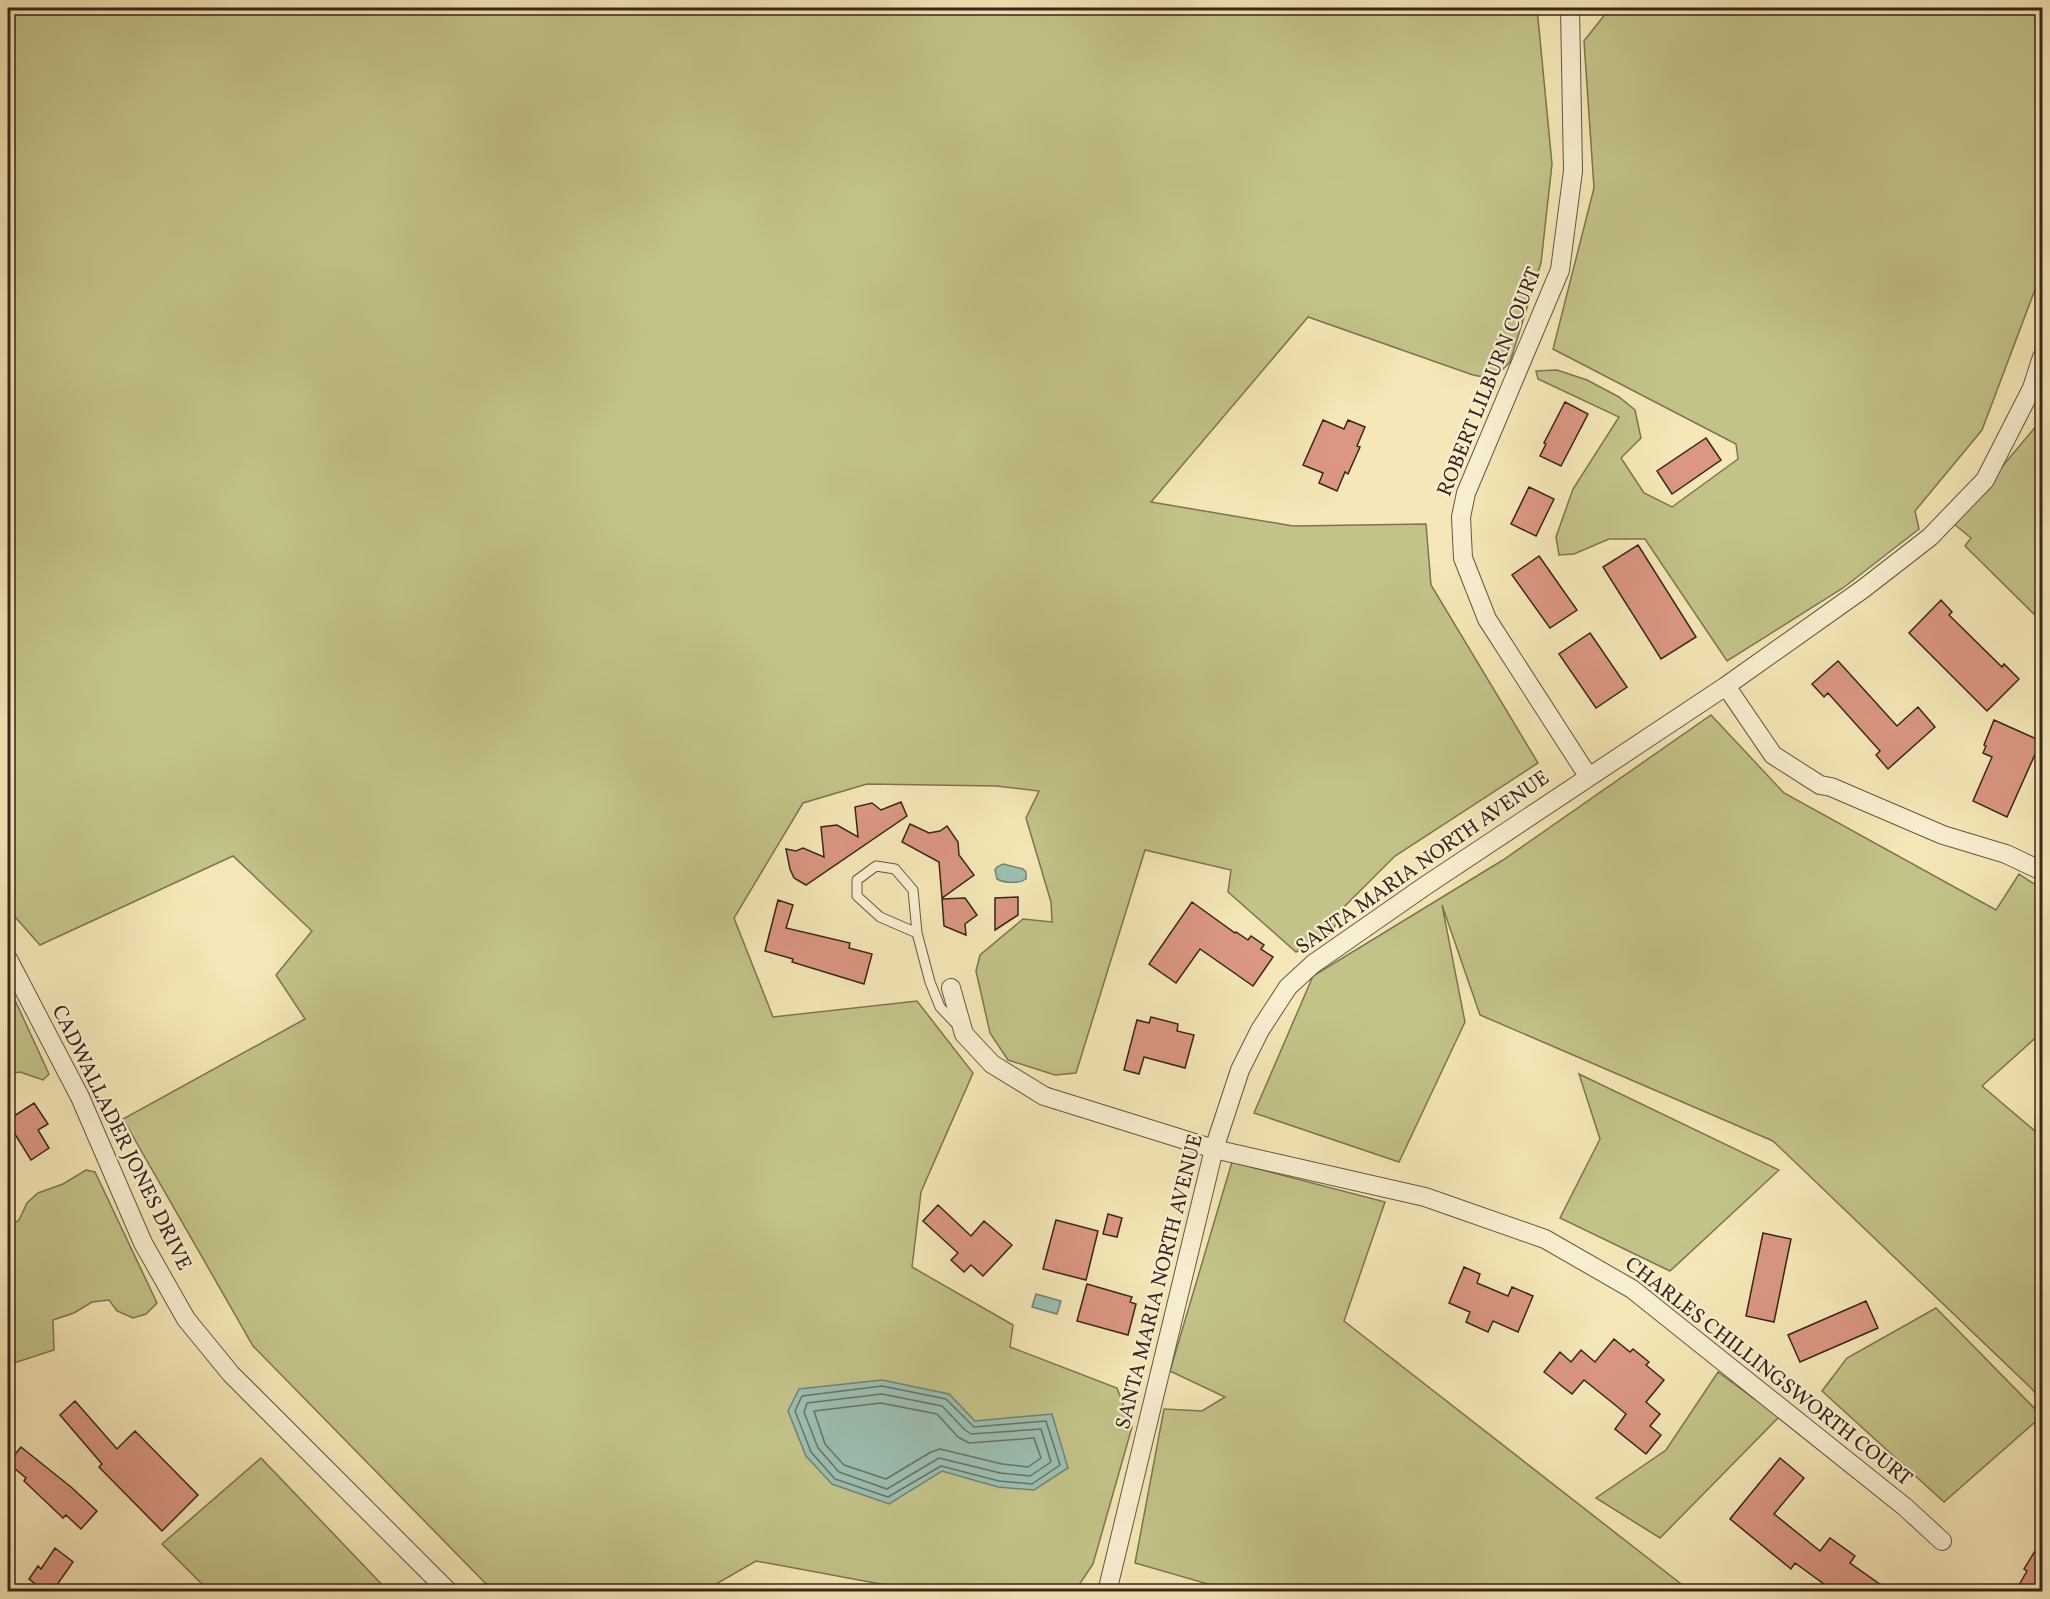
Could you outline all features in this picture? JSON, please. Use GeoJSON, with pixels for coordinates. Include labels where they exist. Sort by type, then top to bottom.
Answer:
{"type":"FeatureCollection","features":[{"type":"Feature","properties":{"kind":"street","name":"ROBERT LILBURN COURT"},"geometry":{"type":"LineString","coordinates":[[1570,8],[1574,171],[1560,270],[1467,493],[1461,517],[1463,558],[1487,619],[1588,776]]}},
{"type":"Feature","properties":{"kind":"street","name":"SANTA MARIA NORTH AVENUE"},"geometry":{"type":"LineString","coordinates":[[1107,1592],[1214,1149],[1240,1070],[1260,1030],[1288,987],[1322,958],[1425,886],[1726,686],[1863,589],[1930,537],[1985,480],[2032,388],[2043,357]]}},
{"type":"Feature","properties":{"kind":"street"},"geometry":{"type":"LineString","coordinates":[[1726,686],[1773,755],[1820,785],[1831,787],[1943,835],[2006,854],[2043,871]]}},
{"type":"Feature","properties":{"kind":"street","name":"CADWALLADER JONES DRIVE"},"geometry":{"type":"LineString","coordinates":[[8,959],[80,1097],[143,1243],[186,1319],[231,1374],[449,1592]]}},
{"type":"Feature","properties":{"kind":"street"},"geometry":{"type":"LineString","coordinates":[[951,988],[964,1034]]}},
{"type":"Feature","properties":{"kind":"street","name":"CHARLES CHILLINGSWORTH COURT"},"geometry":{"type":"LineString","coordinates":[[964,1034],[992,1064],[1044,1096],[1214,1149],[1425,1197],[1545,1239],[1632,1289],[1905,1507],[1942,1541]]}},
{"type":"Feature","properties":{"kind":"lane"},"geometry":{"type":"LineString","coordinates":[[917,933],[880,917],[857,896],[857,880],[876,866],[895,869],[913,890],[917,933],[930,982],[940,1007],[964,1034]]}},
{"type":"Feature","properties":{"kind":"green space"},"geometry":{"type":"Polygon","coordinates":[[[8,8],[1537,8],[1552,164],[1541,263],[1510,362],[1493,379],[1473,375],[1308,317],[1151,502],[1293,526],[1426,524],[1431,585],[1538,763],[1395,856],[1344,907],[1332,932],[1296,952],[1228,892],[1231,870],[1145,850],[1076,1073],[1055,1075],[1008,1060],[990,1033],[976,971],[980,955],[1023,919],[1052,922],[1051,902],[1026,818],[1039,791],[996,786],[867,784],[803,803],[734,918],[773,1017],[917,1001],[973,1073],[921,1192],[912,1267],[1013,1325],[1010,1347],[1117,1388],[1132,1427],[1093,1564],[1075,1591],[918,1591],[756,1561],[704,1591],[493,1591],[253,1346],[123,1119],[305,1019],[276,975],[312,931],[233,856],[40,945],[8,909],[8,8]]]}},
{"type":"Feature","properties":{"kind":"green space"},"geometry":{"type":"Polygon","coordinates":[[[1610,8],[2042,8],[2042,271],[1982,430],[1915,511],[1919,529],[1843,588],[1727,661],[1645,539],[1609,539],[1574,554],[1559,555],[1556,537],[1573,489],[1619,417],[1538,379],[1536,371],[1557,370],[1587,380],[1619,397],[1635,410],[1641,438],[1621,458],[1644,493],[1672,507],[1738,459],[1736,444],[1553,349],[1594,188],[1584,41],[1610,8]]]}},
{"type":"Feature","properties":{"kind":"green space"},"geometry":{"type":"Polygon","coordinates":[[[2042,419],[2042,622],[1965,546],[1971,538],[1954,524],[2042,419]]]}},
{"type":"Feature","properties":{"kind":"green space"},"geometry":{"type":"Polygon","coordinates":[[[1711,715],[1784,793],[1996,910],[2019,874],[2042,889],[2042,1032],[1982,1086],[2042,1137],[2042,1404],[2033,1390],[1773,1141],[1480,1015],[1442,905],[1465,1022],[1399,1162],[1254,1113],[1313,976],[1503,860],[1711,715]]]}},
{"type":"Feature","properties":{"kind":"green space"},"geometry":{"type":"Polygon","coordinates":[[[8,985],[49,1074],[43,1080],[20,1072],[8,1074],[8,985]]]}},
{"type":"Feature","properties":{"kind":"green space"},"geometry":{"type":"Polygon","coordinates":[[[1579,1074],[1779,1170],[1670,1271],[1560,1218],[1600,1139],[1579,1074]]]}},
{"type":"Feature","properties":{"kind":"green space"},"geometry":{"type":"Polygon","coordinates":[[[1232,1162],[1385,1202],[1344,1321],[1690,1591],[1217,1591],[1215,1586],[1135,1563],[1164,1409],[1202,1411],[1225,1397],[1170,1371],[1232,1162]]]}},
{"type":"Feature","properties":{"kind":"green space"},"geometry":{"type":"Polygon","coordinates":[[[86,1170],[95,1172],[157,1303],[146,1314],[133,1318],[117,1311],[109,1300],[92,1302],[74,1313],[53,1320],[54,1350],[8,1365],[8,1228],[19,1220],[27,1203],[38,1193],[63,1184],[86,1170]]]}},
{"type":"Feature","properties":{"kind":"green space"},"geometry":{"type":"Polygon","coordinates":[[[1936,1308],[2042,1416],[1944,1502],[1822,1391],[1847,1358],[1936,1308]]]}},
{"type":"Feature","properties":{"kind":"green space"},"geometry":{"type":"Polygon","coordinates":[[[1718,1372],[1779,1417],[1660,1538],[1596,1498],[1666,1450],[1718,1372]]]}},
{"type":"Feature","properties":{"kind":"green space"},"geometry":{"type":"Polygon","coordinates":[[[261,1458],[388,1591],[209,1591],[162,1544],[261,1458]]]}},
{"type":"Feature","properties":{"kind":"water"},"geometry":{"type":"Polygon","coordinates":[[[1003,864],[1023,869],[1026,872],[1026,879],[1012,882],[997,879],[995,870],[1003,864]]]}},
{"type":"Feature","properties":{"kind":"water"},"geometry":{"type":"Polygon","coordinates":[[[1036,1294],[1061,1301],[1057,1314],[1032,1307],[1036,1294]]]}},
{"type":"Feature","properties":{"kind":"water"},"geometry":{"type":"Polygon","coordinates":[[[882,1380],[949,1394],[975,1421],[1052,1414],[1068,1468],[1034,1490],[998,1487],[942,1471],[889,1504],[832,1484],[806,1456],[788,1411],[799,1389],[882,1380]]]}},
{"type":"Feature","properties":{"kind":"building"},"geometry":{"type":"Polygon","coordinates":[[[1565,402],[1588,414],[1561,466],[1540,456],[1546,444],[1544,443],[1565,402]]]}},
{"type":"Feature","properties":{"kind":"building"},"geometry":{"type":"Polygon","coordinates":[[[1323,420],[1344,429],[1348,420],[1365,427],[1357,446],[1360,447],[1348,474],[1345,472],[1337,491],[1319,483],[1323,473],[1303,465],[1323,420]]]}},
{"type":"Feature","properties":{"kind":"building"},"geometry":{"type":"Polygon","coordinates":[[[1706,438],[1721,460],[1672,494],[1657,471],[1706,438]]]}},
{"type":"Feature","properties":{"kind":"building"},"geometry":{"type":"Polygon","coordinates":[[[1529,487],[1554,499],[1536,536],[1511,524],[1529,487]]]}},
{"type":"Feature","properties":{"kind":"building"},"geometry":{"type":"Polygon","coordinates":[[[1638,545],[1696,637],[1661,659],[1603,567],[1638,545]]]}},
{"type":"Feature","properties":{"kind":"building"},"geometry":{"type":"Polygon","coordinates":[[[1539,556],[1577,610],[1550,628],[1512,575],[1539,556]]]}},
{"type":"Feature","properties":{"kind":"building"},"geometry":{"type":"Polygon","coordinates":[[[1941,600],[1952,612],[1949,615],[2002,667],[2004,664],[2019,679],[1987,711],[1909,633],[1941,600]]]}},
{"type":"Feature","properties":{"kind":"building"},"geometry":{"type":"Polygon","coordinates":[[[1590,633],[1627,687],[1596,708],[1559,654],[1590,633]]]}},
{"type":"Feature","properties":{"kind":"building"},"geometry":{"type":"Polygon","coordinates":[[[1838,661],[1897,726],[1918,707],[1935,727],[1888,769],[1876,755],[1880,751],[1828,693],[1824,697],[1812,684],[1838,661]]]}},
{"type":"Feature","properties":{"kind":"building"},"geometry":{"type":"Polygon","coordinates":[[[1994,720],[2041,741],[2007,817],[1973,801],[1992,757],[1983,753],[1994,720]]]}},
{"type":"Feature","properties":{"kind":"building"},"geometry":{"type":"Polygon","coordinates":[[[901,802],[907,816],[806,885],[794,878],[786,849],[796,851],[803,848],[824,857],[821,827],[837,825],[858,837],[855,807],[872,803],[881,810],[901,802]]]}},
{"type":"Feature","properties":{"kind":"building"},"geometry":{"type":"Polygon","coordinates":[[[910,824],[929,833],[940,831],[947,826],[958,842],[959,855],[974,875],[942,898],[939,862],[902,842],[910,824]]]}},
{"type":"Feature","properties":{"kind":"building"},"geometry":{"type":"Polygon","coordinates":[[[1018,897],[1018,915],[995,930],[995,898],[1018,897]]]}},
{"type":"Feature","properties":{"kind":"building"},"geometry":{"type":"Polygon","coordinates":[[[965,898],[977,915],[965,924],[966,935],[944,926],[942,899],[965,898]]]}},
{"type":"Feature","properties":{"kind":"building"},"geometry":{"type":"Polygon","coordinates":[[[778,900],[793,905],[786,928],[850,943],[849,948],[872,954],[864,984],[792,962],[793,959],[765,951],[778,900]]]}},
{"type":"Feature","properties":{"kind":"building"},"geometry":{"type":"Polygon","coordinates":[[[1192,902],[1235,933],[1248,940],[1251,936],[1264,945],[1261,949],[1273,957],[1253,986],[1200,949],[1176,983],[1149,964],[1192,902]]]}},
{"type":"Feature","properties":{"kind":"building"},"geometry":{"type":"Polygon","coordinates":[[[1151,1017],[1178,1024],[1177,1031],[1194,1035],[1185,1068],[1144,1057],[1139,1074],[1124,1070],[1137,1020],[1149,1023],[1151,1017]]]}},
{"type":"Feature","properties":{"kind":"building"},"geometry":{"type":"Polygon","coordinates":[[[34,1103],[48,1124],[38,1130],[49,1148],[31,1160],[8,1120],[34,1103]]]}},
{"type":"Feature","properties":{"kind":"building"},"geometry":{"type":"Polygon","coordinates":[[[938,1205],[971,1236],[984,1221],[1012,1245],[983,1276],[971,1265],[964,1272],[951,1260],[958,1253],[923,1221],[938,1205]]]}},
{"type":"Feature","properties":{"kind":"building"},"geometry":{"type":"Polygon","coordinates":[[[1108,1214],[1122,1218],[1117,1237],[1103,1234],[1108,1214]]]}},
{"type":"Feature","properties":{"kind":"building"},"geometry":{"type":"Polygon","coordinates":[[[1056,1220],[1098,1231],[1086,1280],[1043,1269],[1056,1220]]]}},
{"type":"Feature","properties":{"kind":"building"},"geometry":{"type":"Polygon","coordinates":[[[1763,1233],[1791,1239],[1774,1322],[1746,1316],[1763,1233]]]}},
{"type":"Feature","properties":{"kind":"building"},"geometry":{"type":"Polygon","coordinates":[[[1464,1267],[1480,1274],[1477,1283],[1508,1296],[1512,1287],[1533,1296],[1518,1332],[1493,1321],[1488,1332],[1466,1322],[1470,1312],[1449,1303],[1464,1267]]]}},
{"type":"Feature","properties":{"kind":"building"},"geometry":{"type":"Polygon","coordinates":[[[1087,1284],[1132,1297],[1130,1302],[1136,1304],[1128,1335],[1077,1321],[1087,1284]]]}},
{"type":"Feature","properties":{"kind":"building"},"geometry":{"type":"Polygon","coordinates":[[[1866,1301],[1878,1328],[1800,1362],[1788,1335],[1866,1301]]]}},
{"type":"Feature","properties":{"kind":"building"},"geometry":{"type":"Polygon","coordinates":[[[1614,1339],[1630,1352],[1633,1349],[1649,1362],[1646,1365],[1664,1380],[1646,1402],[1660,1414],[1650,1426],[1661,1435],[1646,1454],[1615,1429],[1626,1414],[1614,1404],[1584,1380],[1572,1394],[1544,1372],[1560,1352],[1571,1362],[1581,1350],[1595,1362],[1614,1339]]]}},
{"type":"Feature","properties":{"kind":"building"},"geometry":{"type":"Polygon","coordinates":[[[75,1401],[117,1449],[135,1431],[198,1495],[162,1531],[99,1467],[102,1464],[60,1415],[75,1401]]]}},
{"type":"Feature","properties":{"kind":"building"},"geometry":{"type":"Polygon","coordinates":[[[21,1447],[97,1511],[81,1529],[66,1515],[63,1518],[24,1481],[26,1478],[8,1463],[21,1447]]]}},
{"type":"Feature","properties":{"kind":"building"},"geometry":{"type":"Polygon","coordinates":[[[1780,1458],[1804,1478],[1774,1514],[1820,1551],[1830,1538],[1855,1556],[1850,1563],[1891,1592],[1835,1592],[1795,1563],[1791,1569],[1730,1519],[1780,1458]]]}},
{"type":"Feature","properties":{"kind":"building"},"geometry":{"type":"Polygon","coordinates":[[[2043,1538],[2043,1592],[2015,1592],[2027,1571],[2024,1569],[2043,1538]]]}},
{"type":"Feature","properties":{"kind":"building"},"geometry":{"type":"Polygon","coordinates":[[[55,1548],[73,1562],[52,1592],[46,1592],[29,1579],[38,1566],[41,1569],[55,1548]]]}}]}
